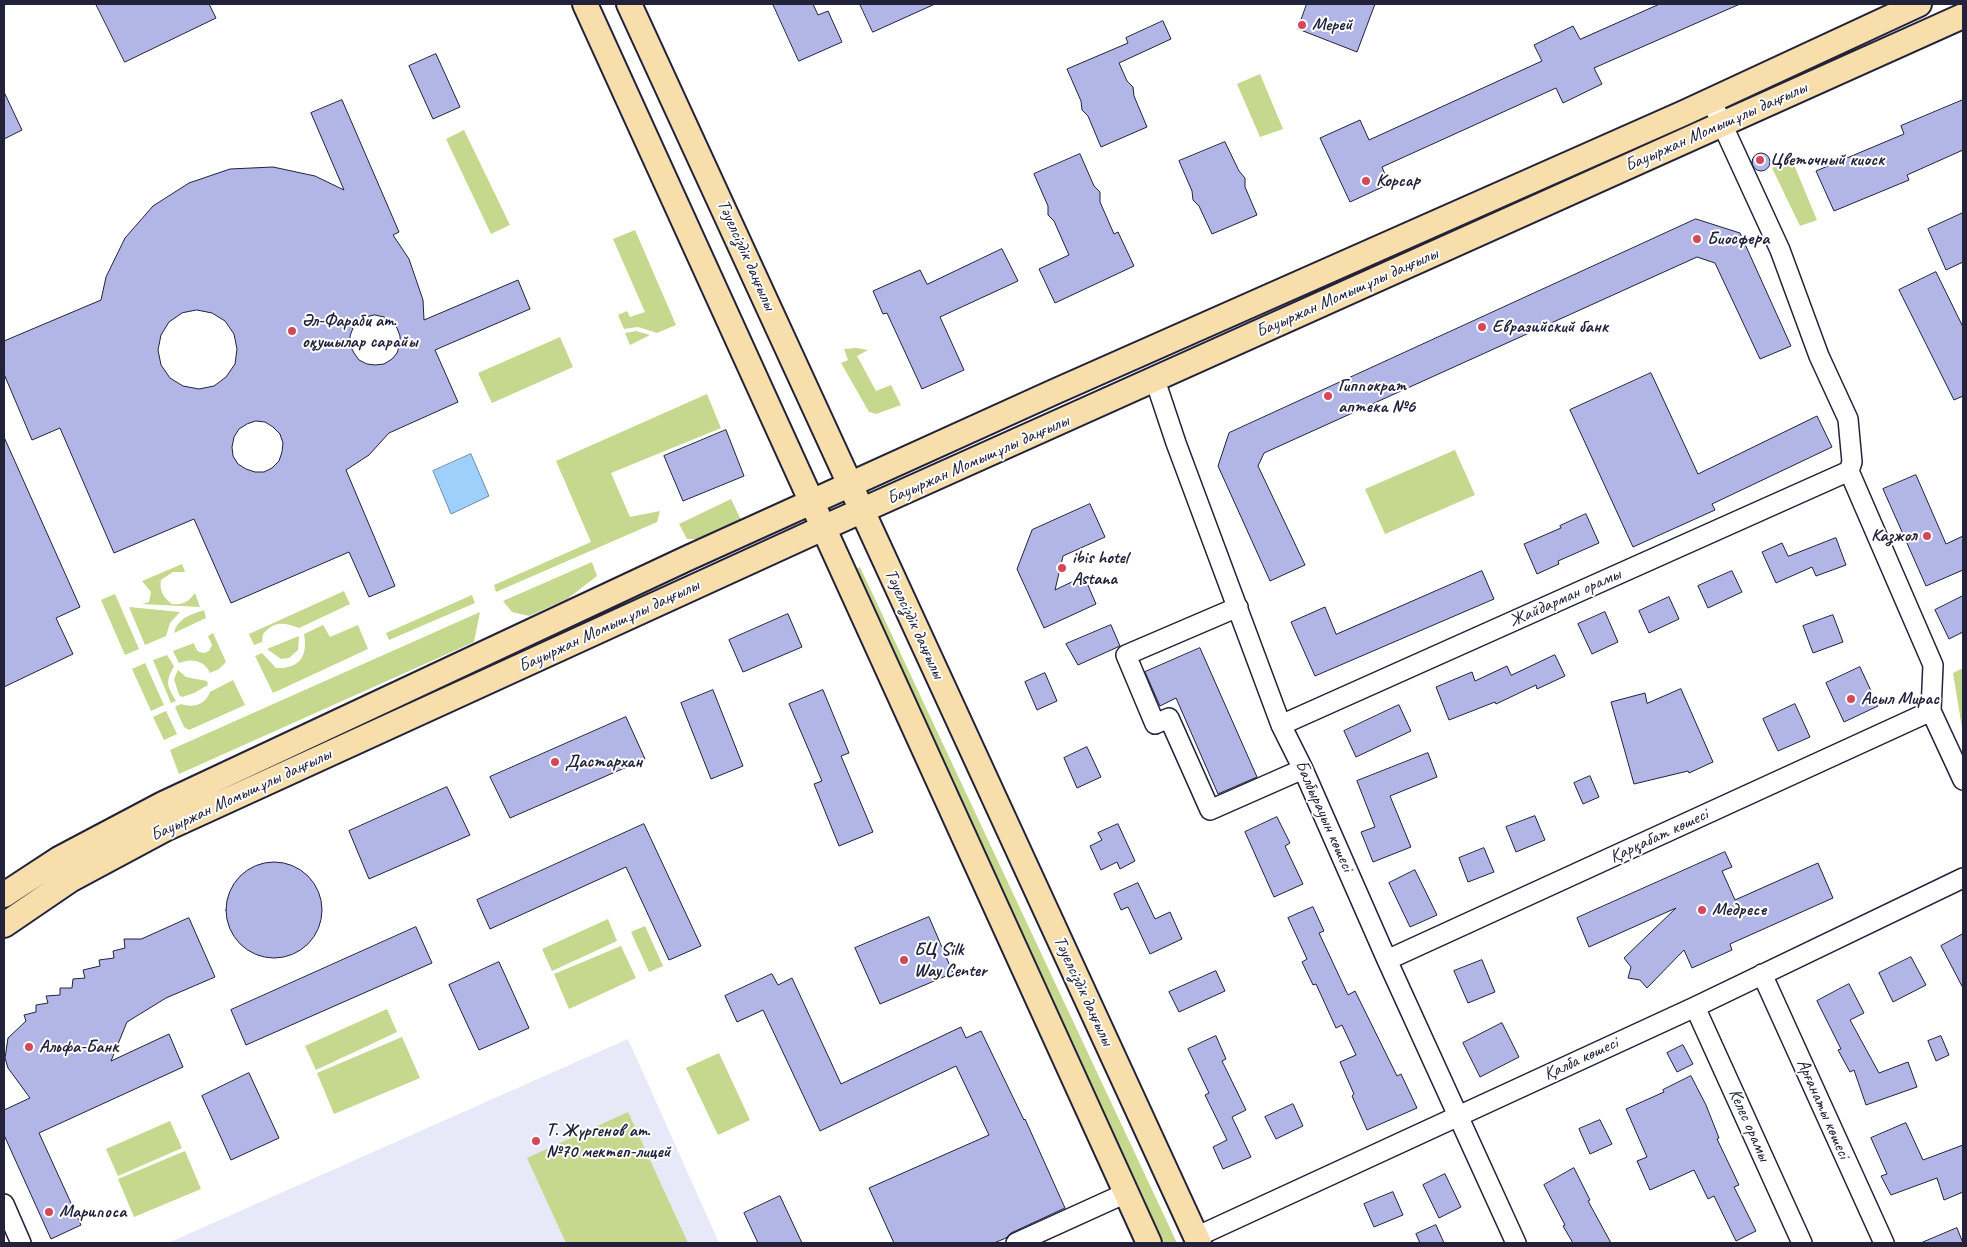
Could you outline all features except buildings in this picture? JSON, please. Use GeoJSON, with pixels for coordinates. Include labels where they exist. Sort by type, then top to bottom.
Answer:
{"type":"FeatureCollection","features":[{"type":"Feature","properties":{"kind":"main road"},"geometry":{"type":"LineString","coordinates":[[585,4],[1149,1243]]}},
{"type":"Feature","properties":{"kind":"main road","name":"Тәуелсіздік даңғылы"},"geometry":{"type":"LineString","coordinates":[[629,4],[1197,1240]]}},
{"type":"Feature","properties":{"kind":"main road","name":"Бауыржан Момышұлы даңғылы"},"geometry":{"type":"LineString","coordinates":[[4,895],[59,859],[188,792],[680,562],[1360,255],[1711,100],[1919,4]]}},
{"type":"Feature","properties":{"kind":"main road","name":"Бауыржан Момышұлы даңғылы"},"geometry":{"type":"LineString","coordinates":[[4,925],[70,880],[167,828],[824,528],[1963,16]]}},
{"type":"Feature","properties":{"kind":"street"},"geometry":{"type":"LineString","coordinates":[[1711,100],[1780,250],[1820,356],[1848,419],[1852,462],[1849,471],[1933,665],[1931,711],[1963,780]]}},
{"type":"Feature","properties":{"kind":"street","name":"Балбырауын көшесі"},"geometry":{"type":"LineString","coordinates":[[1155,380],[1176,443],[1281,724],[1516,1243]]}},
{"type":"Feature","properties":{"kind":"street","name":"Жайдарман орамы"},"geometry":{"type":"LineString","coordinates":[[1281,724],[1849,471]]}},
{"type":"Feature","properties":{"kind":"street"},"geometry":{"type":"LineString","coordinates":[[1238,607],[1126,655],[1155,724],[1169,718],[1210,810],[1303,769]]}},
{"type":"Feature","properties":{"kind":"street","name":"Қарқабат көшесі"},"geometry":{"type":"LineString","coordinates":[[1388,960],[1931,711]]}},
{"type":"Feature","properties":{"kind":"street","name":"Қалба көшесі"},"geometry":{"type":"LineString","coordinates":[[1197,1240],[1458,1116],[1695,1007],[1963,878]]}},
{"type":"Feature","properties":{"kind":"street","name":"Арғанаты көшесі"},"geometry":{"type":"LineString","coordinates":[[1762,974],[1884,1243]]}},
{"type":"Feature","properties":{"kind":"street","name":"Келес орамы"},"geometry":{"type":"LineString","coordinates":[[1695,1007],[1802,1243]]}},
{"type":"Feature","properties":{"kind":"street"},"geometry":{"type":"LineString","coordinates":[[1016,1243],[1126,1193]]}},
{"type":"Feature","properties":{"kind":"street"},"geometry":{"type":"LineString","coordinates":[[4,1204],[21,1243]]}},
{"type":"Feature","properties":{"kind":"shaded area","name":"Т. Жүргенов ат. №70 мектеп-лицей"},"geometry":{"type":"Polygon","coordinates":[[[628,1039],[719,1243],[168,1243],[628,1039]]]}},
{"type":"Feature","properties":{"kind":"green space"},"geometry":{"type":"Polygon","coordinates":[[[1260,74],[1283,129],[1260,137],[1237,84],[1260,74]]]}},
{"type":"Feature","properties":{"kind":"green space"},"geometry":{"type":"Polygon","coordinates":[[[464,130],[510,225],[491,234],[446,139],[464,130]]]}},
{"type":"Feature","properties":{"kind":"green space"},"geometry":{"type":"Polygon","coordinates":[[[1792,160],[1817,220],[1800,226],[1772,168],[1792,160]]]}},
{"type":"Feature","properties":{"kind":"green space"},"geometry":{"type":"Polygon","coordinates":[[[635,230],[676,325],[657,333],[638,327],[624,329],[618,315],[627,311],[630,317],[645,312],[613,239],[635,230]]]}},
{"type":"Feature","properties":{"kind":"green space"},"geometry":{"type":"Polygon","coordinates":[[[636,331],[650,335],[630,345],[625,333],[636,331]]]}},
{"type":"Feature","properties":{"kind":"green space"},"geometry":{"type":"Polygon","coordinates":[[[560,337],[573,367],[492,403],[478,373],[560,337]]]}},
{"type":"Feature","properties":{"kind":"green space"},"geometry":{"type":"Polygon","coordinates":[[[844,349],[868,350],[857,356],[876,391],[891,385],[901,405],[876,414],[869,412],[841,363],[848,360],[844,349]]]}},
{"type":"Feature","properties":{"kind":"green space"},"geometry":{"type":"Polygon","coordinates":[[[707,394],[721,428],[611,473],[630,517],[660,511],[657,522],[496,592],[494,585],[591,542],[556,461],[707,394]]]}},
{"type":"Feature","properties":{"kind":"green space"},"geometry":{"type":"Polygon","coordinates":[[[1455,450],[1475,495],[1385,534],[1365,489],[1455,450]]]}},
{"type":"Feature","properties":{"kind":"green space"},"geometry":{"type":"Polygon","coordinates":[[[731,499],[742,522],[702,539],[687,539],[679,524],[731,499]]]}},
{"type":"Feature","properties":{"kind":"green space"},"geometry":{"type":"Polygon","coordinates":[[[592,562],[597,576],[567,599],[529,616],[512,612],[503,601],[592,562]]]}},
{"type":"Feature","properties":{"kind":"green space"},"geometry":{"type":"Polygon","coordinates":[[[182,564],[185,572],[173,572],[161,580],[163,594],[172,604],[180,604],[190,599],[195,593],[200,607],[142,604],[149,602],[151,592],[142,581],[182,564]]]}},
{"type":"Feature","properties":{"kind":"green space"},"geometry":{"type":"Polygon","coordinates":[[[860,567],[1177,1243],[1164,1243],[849,573],[860,567]]]}},
{"type":"Feature","properties":{"kind":"green space"},"geometry":{"type":"Polygon","coordinates":[[[344,591],[350,604],[299,628],[284,624],[275,625],[263,634],[262,642],[254,645],[249,634],[344,591]]]}},
{"type":"Feature","properties":{"kind":"green space"},"geometry":{"type":"Polygon","coordinates":[[[115,594],[139,649],[125,655],[101,600],[115,594]]]}},
{"type":"Feature","properties":{"kind":"green space"},"geometry":{"type":"Polygon","coordinates":[[[472,595],[475,603],[389,640],[386,633],[472,595]]]}},
{"type":"Feature","properties":{"kind":"green space"},"geometry":{"type":"Polygon","coordinates":[[[129,607],[180,612],[170,623],[166,636],[145,645],[129,607]]]}},
{"type":"Feature","properties":{"kind":"green space"},"geometry":{"type":"Polygon","coordinates":[[[204,610],[206,618],[174,633],[182,620],[204,610]]]}},
{"type":"Feature","properties":{"kind":"green space"},"geometry":{"type":"Polygon","coordinates":[[[480,612],[474,642],[179,774],[170,750],[480,612]]]}},
{"type":"Feature","properties":{"kind":"green space"},"geometry":{"type":"Polygon","coordinates":[[[323,625],[330,637],[358,625],[368,649],[273,693],[255,656],[262,653],[276,668],[291,666],[300,660],[303,655],[305,649],[304,634],[323,625]]]}},
{"type":"Feature","properties":{"kind":"green space"},"geometry":{"type":"Polygon","coordinates":[[[213,633],[226,662],[219,669],[210,673],[204,665],[197,661],[179,663],[173,651],[194,643],[198,651],[204,653],[209,651],[212,645],[208,636],[213,633]]]}},
{"type":"Feature","properties":{"kind":"green space"},"geometry":{"type":"Polygon","coordinates":[[[299,636],[298,650],[289,658],[281,659],[267,649],[299,636]]]}},
{"type":"Feature","properties":{"kind":"green space"},"geometry":{"type":"Polygon","coordinates":[[[167,655],[174,666],[168,680],[176,701],[171,703],[153,660],[167,655]]]}},
{"type":"Feature","properties":{"kind":"green space"},"geometry":{"type":"Polygon","coordinates":[[[145,663],[164,705],[151,711],[132,669],[145,663]]]}},
{"type":"Feature","properties":{"kind":"green space"},"geometry":{"type":"Polygon","coordinates":[[[1963,668],[1963,734],[1953,673],[1963,668]]]}},
{"type":"Feature","properties":{"kind":"green space"},"geometry":{"type":"Polygon","coordinates":[[[178,670],[186,677],[207,681],[208,685],[182,697],[179,695],[174,679],[178,670]]]}},
{"type":"Feature","properties":{"kind":"green space"},"geometry":{"type":"Polygon","coordinates":[[[233,680],[245,705],[189,730],[184,727],[175,707],[181,704],[190,706],[202,703],[210,692],[233,680]]]}},
{"type":"Feature","properties":{"kind":"green space"},"geometry":{"type":"Polygon","coordinates":[[[166,711],[177,734],[164,740],[153,717],[166,711]]]}},
{"type":"Feature","properties":{"kind":"green space"},"geometry":{"type":"Polygon","coordinates":[[[608,919],[617,941],[552,971],[542,949],[608,919]]]}},
{"type":"Feature","properties":{"kind":"green space"},"geometry":{"type":"Polygon","coordinates":[[[645,926],[663,966],[649,972],[631,932],[645,926]]]}},
{"type":"Feature","properties":{"kind":"green space"},"geometry":{"type":"Polygon","coordinates":[[[621,946],[636,978],[569,1009],[554,974],[621,946]]]}},
{"type":"Feature","properties":{"kind":"green space"},"geometry":{"type":"Polygon","coordinates":[[[387,1009],[397,1032],[316,1070],[305,1046],[387,1009]]]}},
{"type":"Feature","properties":{"kind":"green space"},"geometry":{"type":"Polygon","coordinates":[[[402,1037],[420,1078],[334,1114],[317,1073],[402,1037]]]}},
{"type":"Feature","properties":{"kind":"green space"},"geometry":{"type":"Polygon","coordinates":[[[719,1053],[750,1120],[718,1135],[686,1068],[719,1053]]]}},
{"type":"Feature","properties":{"kind":"green space"},"geometry":{"type":"Polygon","coordinates":[[[628,1112],[688,1243],[566,1243],[527,1158],[628,1112]]]}},
{"type":"Feature","properties":{"kind":"green space"},"geometry":{"type":"Polygon","coordinates":[[[170,1121],[182,1148],[118,1176],[106,1149],[170,1121]]]}},
{"type":"Feature","properties":{"kind":"green space"},"geometry":{"type":"Polygon","coordinates":[[[185,1151],[201,1189],[134,1217],[118,1179],[185,1151]]]}},
{"type":"Feature","properties":{"kind":"water"},"geometry":{"type":"Polygon","coordinates":[[[471,454],[489,496],[451,514],[433,471],[471,454]]]}},
{"type":"Feature","properties":{"kind":"place","name":"Мерей"},"geometry":{"type":"Point","coordinates":[1302,25]}},
{"type":"Feature","properties":{"kind":"place","name":"Цветочный киоск"},"geometry":{"type":"Point","coordinates":[1760,160]}},
{"type":"Feature","properties":{"kind":"place","name":"Корсар"},"geometry":{"type":"Point","coordinates":[1366,181]}},
{"type":"Feature","properties":{"kind":"place","name":"Биосфера"},"geometry":{"type":"Point","coordinates":[1697,239]}},
{"type":"Feature","properties":{"kind":"place","name":"Евразийский банк"},"geometry":{"type":"Point","coordinates":[1482,327]}},
{"type":"Feature","properties":{"kind":"place","name":"Әл-Фараби ат. оқушылар сарайы"},"geometry":{"type":"Point","coordinates":[292,331]}},
{"type":"Feature","properties":{"kind":"place","name":"Гиппократ аптека №6"},"geometry":{"type":"Point","coordinates":[1328,396]}},
{"type":"Feature","properties":{"kind":"place","name":"Казжол"},"geometry":{"type":"Point","coordinates":[1927,536]}},
{"type":"Feature","properties":{"kind":"place","name":"ibis hotel Astana"},"geometry":{"type":"Point","coordinates":[1062,568]}},
{"type":"Feature","properties":{"kind":"place","name":"Асыл Мирас"},"geometry":{"type":"Point","coordinates":[1851,699]}},
{"type":"Feature","properties":{"kind":"place","name":"Дастархан"},"geometry":{"type":"Point","coordinates":[555,762]}},
{"type":"Feature","properties":{"kind":"place","name":"Медресе"},"geometry":{"type":"Point","coordinates":[1702,910]}},
{"type":"Feature","properties":{"kind":"place","name":"БЦ Silk Way Center"},"geometry":{"type":"Point","coordinates":[904,960]}},
{"type":"Feature","properties":{"kind":"place","name":"Альфа-Банк"},"geometry":{"type":"Point","coordinates":[29,1047]}},
{"type":"Feature","properties":{"kind":"place","name":"Т. Жүргенов ат. №70 мектеп-лицей"},"geometry":{"type":"Point","coordinates":[536,1141]}},
{"type":"Feature","properties":{"kind":"place","name":"Марипоса"},"geometry":{"type":"Point","coordinates":[49,1212]}}]}
